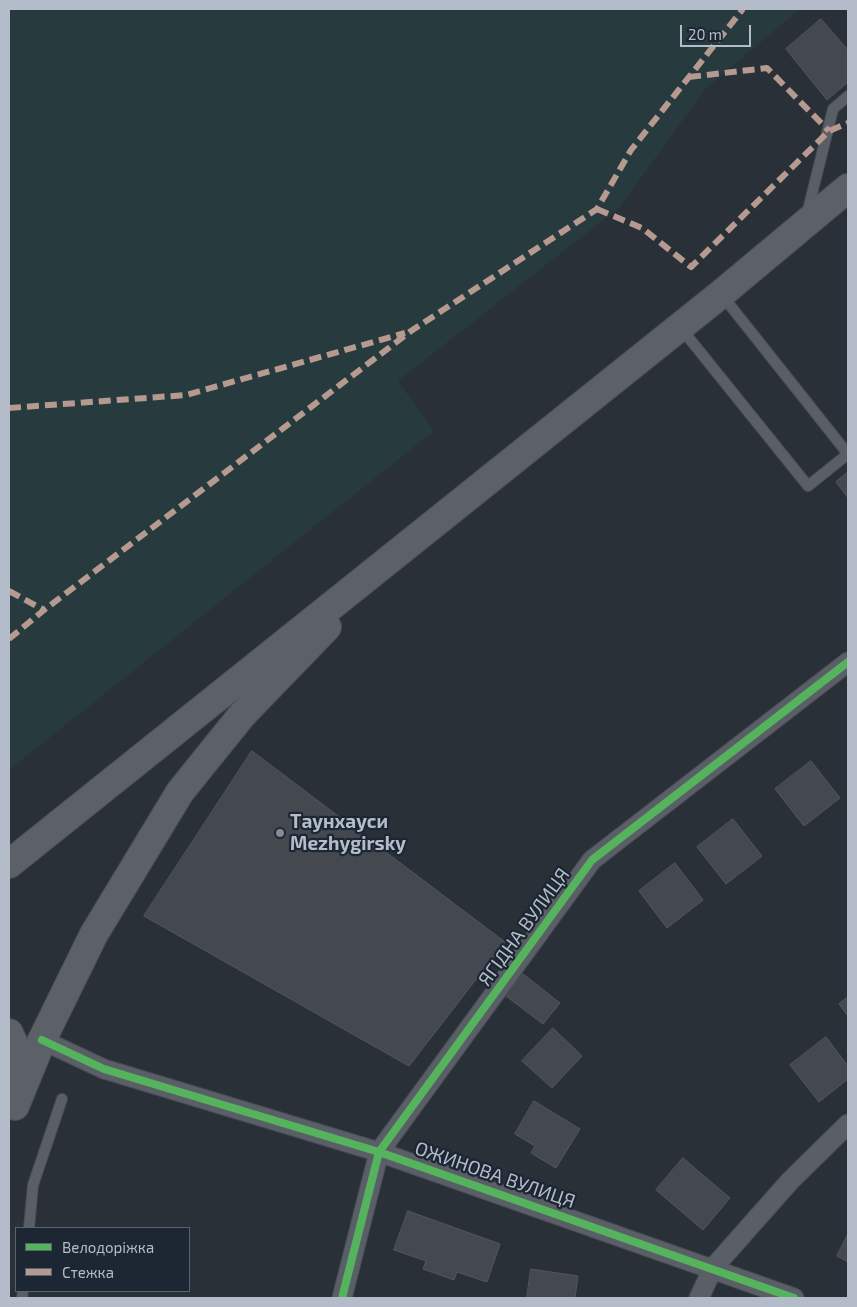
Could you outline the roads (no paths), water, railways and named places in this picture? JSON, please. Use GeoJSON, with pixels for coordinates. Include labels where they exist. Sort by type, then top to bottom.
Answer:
{"type":"FeatureCollection","features":[{"type":"Feature","properties":{"kind":"main road"},"geometry":{"type":"LineString","coordinates":[[9,864],[721,294],[848,188]]}},
{"type":"Feature","properties":{"kind":"main road"},"geometry":{"type":"LineString","coordinates":[[12,1113],[42,1040],[94,934],[180,792],[242,715],[394,556]]}},
{"type":"Feature","properties":{"kind":"main road"},"geometry":{"type":"LineString","coordinates":[[9,1033],[13,1040],[19,1073],[12,1113]]}},
{"type":"Feature","properties":{"kind":"street","name":"ЯГІДНА ВУЛИЦЯ"},"geometry":{"type":"LineString","coordinates":[[342,1298],[379,1152],[592,860],[848,662]]}},
{"type":"Feature","properties":{"kind":"street","name":"ОЖИНОВА ВУЛИЦЯ"},"geometry":{"type":"LineString","coordinates":[[42,1040],[104,1069],[379,1152],[794,1298]]}},
{"type":"Feature","properties":{"kind":"street"},"geometry":{"type":"LineString","coordinates":[[699,1298],[713,1268],[790,1181],[848,1124]]}},
{"type":"Feature","properties":{"kind":"lane"},"geometry":{"type":"LineString","coordinates":[[805,224],[833,109],[848,96]]}},
{"type":"Feature","properties":{"kind":"lane"},"geometry":{"type":"LineString","coordinates":[[680,326],[808,486],[848,454],[721,294]]}},
{"type":"Feature","properties":{"kind":"lane"},"geometry":{"type":"LineString","coordinates":[[29,1227],[34,1185],[62,1099]]}},
{"type":"Feature","properties":{"kind":"place","name":"Таунхауси Mezhygirsky"},"geometry":{"type":"Point","coordinates":[280,833]}}]}
